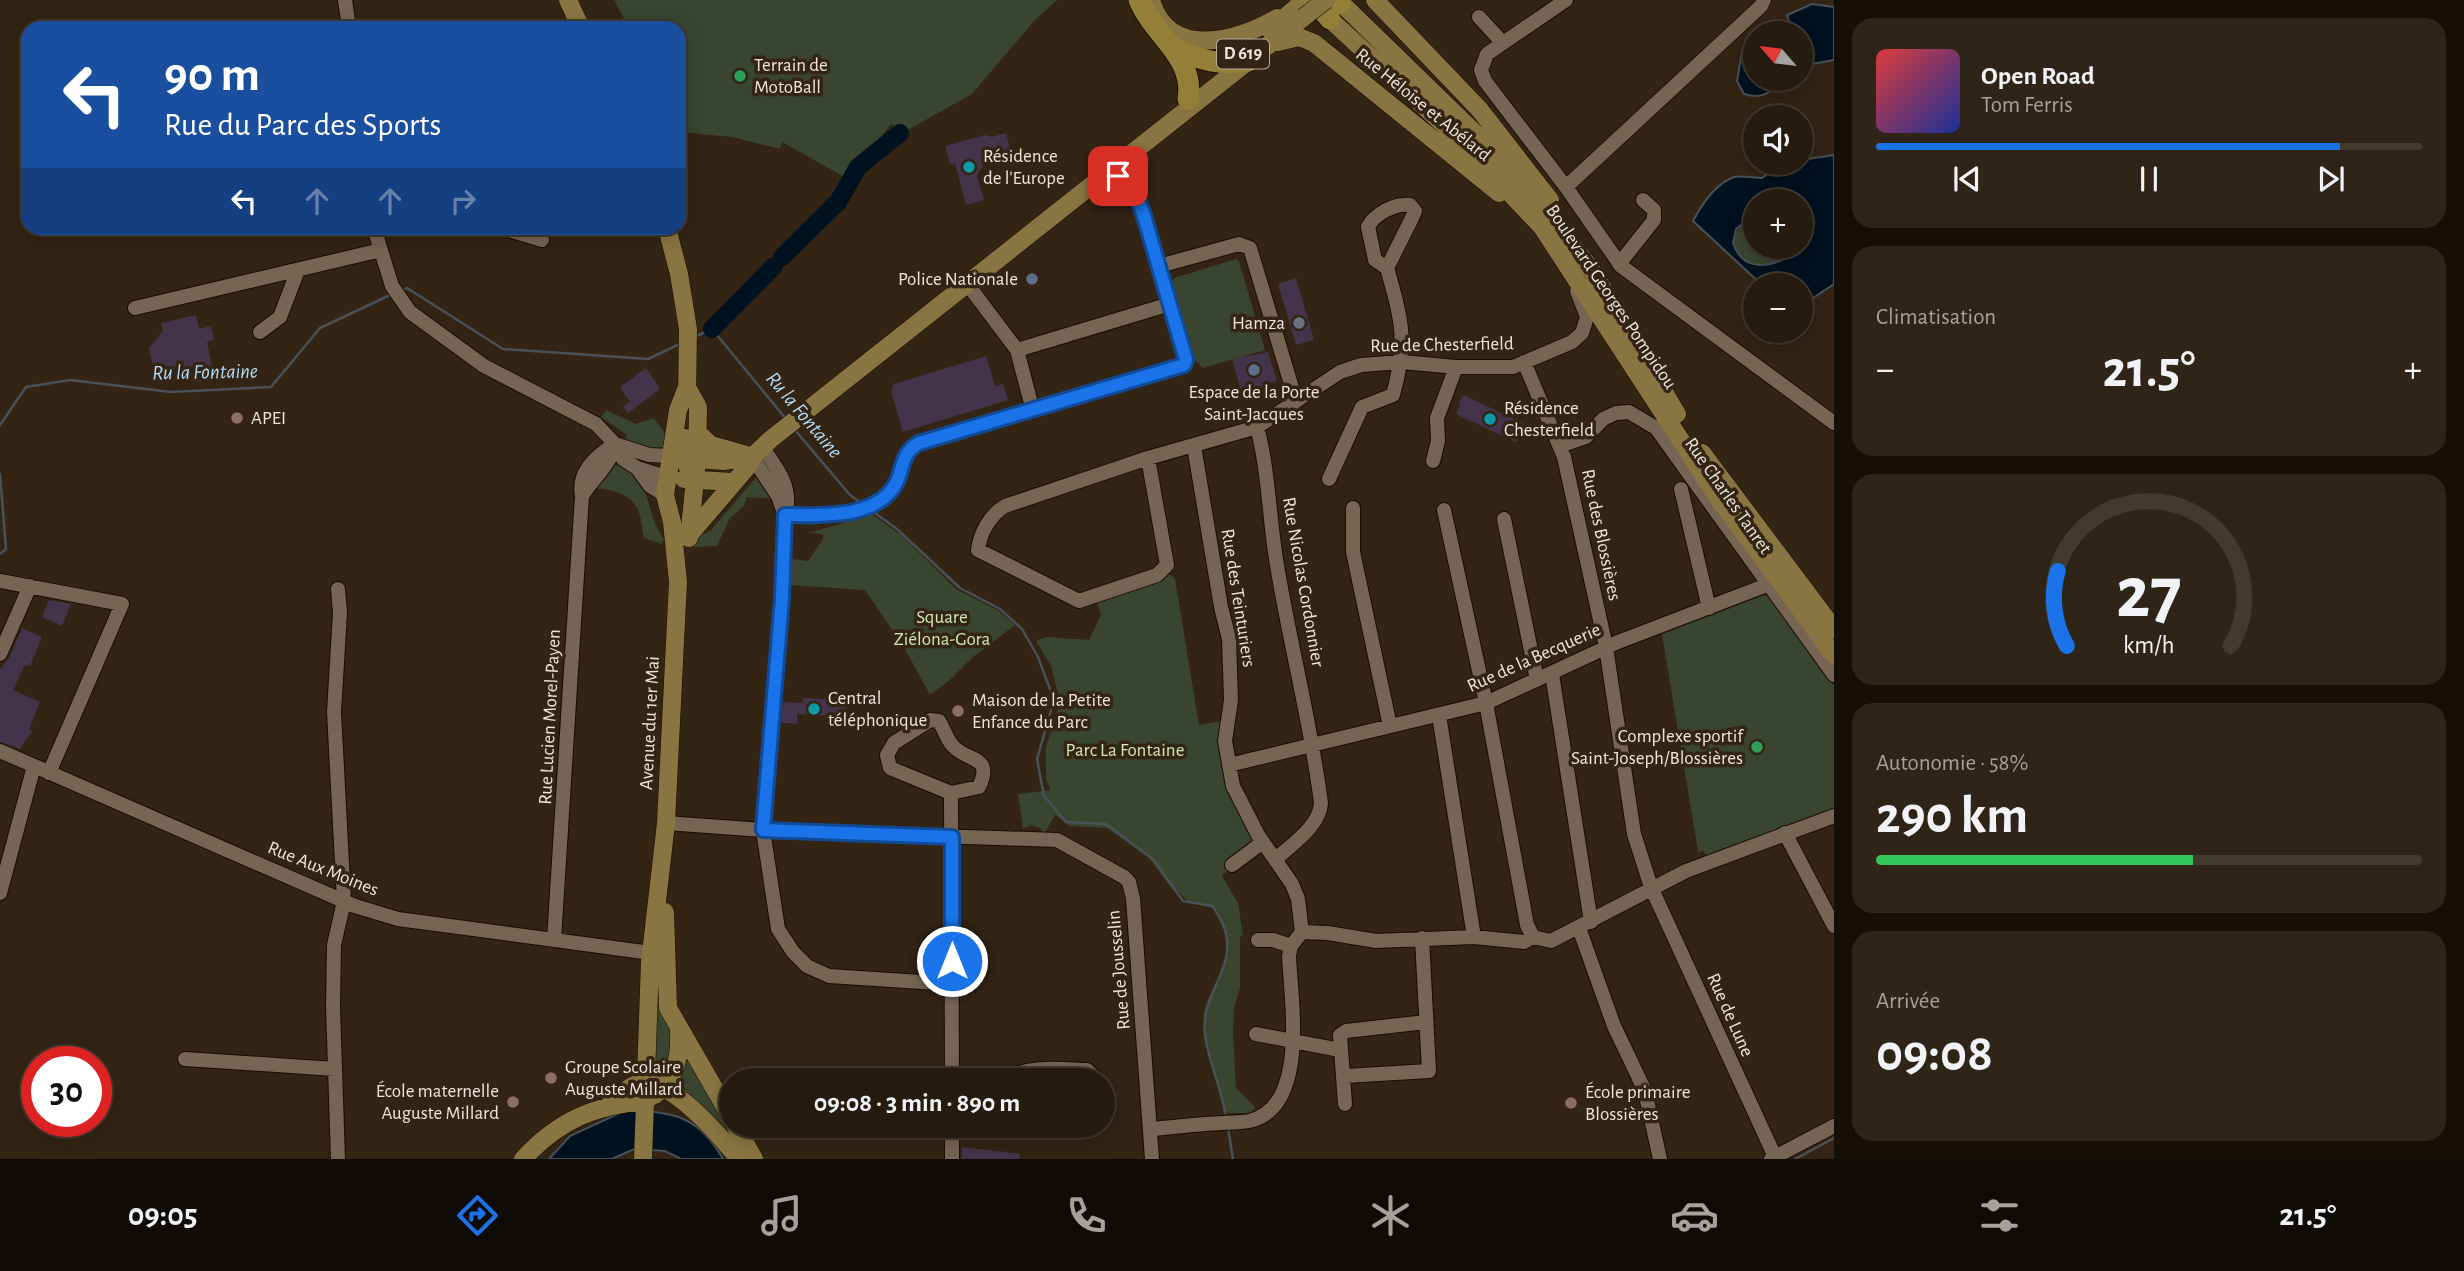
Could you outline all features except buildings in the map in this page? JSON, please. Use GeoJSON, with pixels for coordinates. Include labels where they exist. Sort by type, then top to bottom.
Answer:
{"type":"FeatureCollection","features":[{"type":"Feature","properties":{"kind":"highway"},"geometry":{"type":"LineString","coordinates":[[1139,0],[1157,30],[1187,67],[1191,86],[1188,99]]}},
{"type":"Feature","properties":{"kind":"highway"},"geometry":{"type":"LineString","coordinates":[[1306,5],[1334,4]]}},
{"type":"Feature","properties":{"kind":"highway"},"geometry":{"type":"LineString","coordinates":[[1174,48],[1200,60],[1240,63]]}},
{"type":"Feature","properties":{"kind":"main road"},"geometry":{"type":"LineString","coordinates":[[568,0],[578,21]]}},
{"type":"Feature","properties":{"kind":"main road"},"geometry":{"type":"LineString","coordinates":[[1151,0],[1154,9],[1170,29],[1189,39],[1200,41],[1240,37],[1306,5]]}},
{"type":"Feature","properties":{"kind":"main road","name":"Boulevard Georges Pompidou"},"geometry":{"type":"LineString","coordinates":[[1375,0],[1503,139],[1563,217],[1698,447],[1834,629]]}},
{"type":"Feature","properties":{"kind":"main road","name":"Boulevard Georges Pompidou"},"geometry":{"type":"LineString","coordinates":[[1334,4],[1509,169],[1593,272]]}},
{"type":"Feature","properties":{"kind":"main road","name":"Boulevard Georges Pompidou"},"geometry":{"type":"LineString","coordinates":[[1334,4],[1542,227],[1719,499],[1834,655]]}},
{"type":"Feature","properties":{"kind":"main road","name":"D 619"},"geometry":{"type":"LineString","coordinates":[[1173,120],[1188,99],[1271,43],[1306,5]]}},
{"type":"Feature","properties":{"kind":"main road","name":"D 619"},"geometry":{"type":"LineString","coordinates":[[757,452],[1113,170],[1306,5]]}},
{"type":"Feature","properties":{"kind":"main road","name":"Rue Héloïse et Abélard"},"geometry":{"type":"LineString","coordinates":[[1271,43],[1299,37],[1314,43],[1542,227]]}},
{"type":"Feature","properties":{"kind":"main road"},"geometry":{"type":"LineString","coordinates":[[669,235],[679,275],[690,356],[682,453],[695,480]]}},
{"type":"Feature","properties":{"kind":"main road"},"geometry":{"type":"LineString","coordinates":[[682,453],[698,433],[698,407],[687,387]]}},
{"type":"Feature","properties":{"kind":"main road"},"geometry":{"type":"LineString","coordinates":[[698,433],[711,445],[757,452]]}},
{"type":"Feature","properties":{"kind":"main road"},"geometry":{"type":"LineString","coordinates":[[682,453],[723,461],[757,452]]}},
{"type":"Feature","properties":{"kind":"main road"},"geometry":{"type":"LineString","coordinates":[[690,534],[757,452]]}},
{"type":"Feature","properties":{"kind":"main road","name":"Avenue du 1er Mai"},"geometry":{"type":"LineString","coordinates":[[646,1094],[640,1061],[643,1010],[650,981],[666,823],[678,582],[667,486],[682,453]]}},
{"type":"Feature","properties":{"kind":"main road"},"geometry":{"type":"LineString","coordinates":[[667,486],[695,480],[733,482]]}},
{"type":"Feature","properties":{"kind":"main road","name":"Avenue du 1er Mai"},"geometry":{"type":"LineString","coordinates":[[678,582],[690,534],[695,480]]}},
{"type":"Feature","properties":{"kind":"main road","name":"Avenue du 1er Mai"},"geometry":{"type":"LineString","coordinates":[[662,867],[668,1008],[719,1096]]}},
{"type":"Feature","properties":{"kind":"main road"},"geometry":{"type":"LineString","coordinates":[[523,1159],[563,1124],[610,1104],[646,1094],[677,1064],[679,1030]]}},
{"type":"Feature","properties":{"kind":"main road"},"geometry":{"type":"LineString","coordinates":[[646,1094],[694,1110],[739,1159]]}},
{"type":"Feature","properties":{"kind":"main road"},"geometry":{"type":"LineString","coordinates":[[643,1155],[646,1094]]}},
{"type":"Feature","properties":{"kind":"main road"},"geometry":{"type":"LineString","coordinates":[[742,1138],[754,1159]]}},
{"type":"Feature","properties":{"kind":"street"},"geometry":{"type":"LineString","coordinates":[[345,0],[348,21]]}},
{"type":"Feature","properties":{"kind":"street"},"geometry":{"type":"LineString","coordinates":[[1566,0],[1502,42],[1482,61],[1481,69],[1485,81],[1566,187],[1619,264],[1834,422]]}},
{"type":"Feature","properties":{"kind":"street"},"geometry":{"type":"LineString","coordinates":[[1566,187],[1761,6],[1764,0]]}},
{"type":"Feature","properties":{"kind":"street"},"geometry":{"type":"LineString","coordinates":[[1479,17],[1502,42]]}},
{"type":"Feature","properties":{"kind":"street"},"geometry":{"type":"LineString","coordinates":[[785,515],[842,515],[867,505],[892,490],[905,454],[919,443],[1180,368],[1186,360],[1139,202],[1113,170]]}},
{"type":"Feature","properties":{"kind":"street"},"geometry":{"type":"LineString","coordinates":[[1619,264],[1654,220],[1654,211],[1643,200]]}},
{"type":"Feature","properties":{"kind":"street"},"geometry":{"type":"LineString","coordinates":[[376,235],[392,286],[400,302],[420,320],[476,360],[596,424],[615,444],[624,459],[667,486]]}},
{"type":"Feature","properties":{"kind":"street"},"geometry":{"type":"LineString","coordinates":[[525,235],[542,240]]}},
{"type":"Feature","properties":{"kind":"street"},"geometry":{"type":"LineString","coordinates":[[1159,266],[1238,244],[1250,248],[1293,391],[1298,397]]}},
{"type":"Feature","properties":{"kind":"street"},"geometry":{"type":"LineString","coordinates":[[135,308],[381,250]]}},
{"type":"Feature","properties":{"kind":"street","name":"Rue de Chesterfield"},"geometry":{"type":"LineString","coordinates":[[1149,458],[1167,565],[1157,575],[1079,601],[978,550],[979,541],[994,512],[1004,506],[1149,458],[1257,427],[1339,372],[1361,365],[1402,362],[1456,367],[1513,367],[1572,342],[1582,333],[1587,317],[1561,255]]}},
{"type":"Feature","properties":{"kind":"street"},"geometry":{"type":"LineString","coordinates":[[1329,479],[1362,407],[1393,395],[1402,362],[1402,320],[1387,268]]}},
{"type":"Feature","properties":{"kind":"street"},"geometry":{"type":"LineString","coordinates":[[260,332],[280,317],[298,270]]}},
{"type":"Feature","properties":{"kind":"street"},"geometry":{"type":"LineString","coordinates":[[968,285],[1017,350],[1033,411]]}},
{"type":"Feature","properties":{"kind":"street"},"geometry":{"type":"LineString","coordinates":[[1017,350],[1170,304]]}},
{"type":"Feature","properties":{"kind":"street","name":"Rue des Blossières"},"geometry":{"type":"LineString","coordinates":[[1524,362],[1560,446],[1605,648],[1634,834],[1651,887]]}},
{"type":"Feature","properties":{"kind":"street"},"geometry":{"type":"LineString","coordinates":[[1433,461],[1438,442],[1437,418],[1456,367]]}},
{"type":"Feature","properties":{"kind":"street","name":"Rue Charles Tanret"},"geometry":{"type":"LineString","coordinates":[[1560,446],[1586,437],[1604,419],[1616,413],[1629,412],[1656,428],[1834,675]]}},
{"type":"Feature","properties":{"kind":"street","name":"Rue Nicolas Cordonnier"},"geometry":{"type":"LineString","coordinates":[[1257,427],[1264,455],[1277,564],[1314,744],[1320,813],[1314,823],[1276,859]]}},
{"type":"Feature","properties":{"kind":"street"},"geometry":{"type":"LineString","coordinates":[[615,444],[649,455],[682,453]]}},
{"type":"Feature","properties":{"kind":"street","name":"Rue Lucien Morel-Payen"},"geometry":{"type":"LineString","coordinates":[[554,940],[582,496],[594,477],[612,459],[615,444]]}},
{"type":"Feature","properties":{"kind":"street","name":"Rue des Teinturiers"},"geometry":{"type":"LineString","coordinates":[[1194,446],[1221,607],[1229,639],[1231,700],[1225,741],[1228,765],[1233,786],[1244,811],[1292,884],[1298,899],[1302,932]]}},
{"type":"Feature","properties":{"kind":"street"},"geometry":{"type":"LineString","coordinates":[[757,452],[779,496],[785,515],[782,598],[763,830],[778,929],[793,952],[807,966],[829,976],[952,984]]}},
{"type":"Feature","properties":{"kind":"street"},"geometry":{"type":"LineString","coordinates":[[1681,489],[1709,608]]}},
{"type":"Feature","properties":{"kind":"street"},"geometry":{"type":"LineString","coordinates":[[1353,508],[1353,552],[1390,726]]}},
{"type":"Feature","properties":{"kind":"street"},"geometry":{"type":"LineString","coordinates":[[1444,510],[1486,703],[1527,925],[1533,937]]}},
{"type":"Feature","properties":{"kind":"street"},"geometry":{"type":"LineString","coordinates":[[1504,519],[1537,680]]}},
{"type":"Feature","properties":{"kind":"street"},"geometry":{"type":"LineString","coordinates":[[0,581],[122,604],[49,773]]}},
{"type":"Feature","properties":{"kind":"street","name":"Rue de la Becquerie"},"geometry":{"type":"LineString","coordinates":[[1228,765],[1486,703],[1605,648],[1767,584]]}},
{"type":"Feature","properties":{"kind":"street"},"geometry":{"type":"LineString","coordinates":[[0,654],[30,586]]}},
{"type":"Feature","properties":{"kind":"street"},"geometry":{"type":"LineString","coordinates":[[338,589],[340,613],[334,712],[344,901],[334,945],[338,1159]]}},
{"type":"Feature","properties":{"kind":"street"},"geometry":{"type":"LineString","coordinates":[[1552,674],[1585,925],[1614,1026],[1645,1091],[1660,1159]]}},
{"type":"Feature","properties":{"kind":"street"},"geometry":{"type":"LineString","coordinates":[[1439,715],[1474,937]]}},
{"type":"Feature","properties":{"kind":"street"},"geometry":{"type":"LineString","coordinates":[[930,720],[939,721],[951,745],[978,760],[982,767],[983,778],[979,787],[951,793],[890,768],[888,762],[887,755],[894,743],[930,720]]}},
{"type":"Feature","properties":{"kind":"street","name":"Rue Aux Moines"},"geometry":{"type":"LineString","coordinates":[[0,751],[344,901],[398,919],[651,953]]}},
{"type":"Feature","properties":{"kind":"street"},"geometry":{"type":"LineString","coordinates":[[0,893],[34,766]]}},
{"type":"Feature","properties":{"kind":"street"},"geometry":{"type":"LineString","coordinates":[[951,793],[952,1068]]}},
{"type":"Feature","properties":{"kind":"street"},"geometry":{"type":"LineString","coordinates":[[1151,1129],[1258,1118],[1279,1101],[1286,1087],[1293,1041],[1289,956],[1291,946],[1302,932],[1328,933],[1376,941],[1474,937],[1524,942],[1533,937],[1551,941],[1686,871],[1834,816]]}},
{"type":"Feature","properties":{"kind":"street"},"geometry":{"type":"LineString","coordinates":[[666,823],[763,830],[952,837]]}},
{"type":"Feature","properties":{"kind":"street"},"geometry":{"type":"LineString","coordinates":[[1785,833],[1834,926]]}},
{"type":"Feature","properties":{"kind":"street","name":"Rue de Jousselin"},"geometry":{"type":"LineString","coordinates":[[952,837],[1057,840],[1129,882],[1133,898],[1152,1159]]}},
{"type":"Feature","properties":{"kind":"street"},"geometry":{"type":"LineString","coordinates":[[1232,865],[1263,842]]}},
{"type":"Feature","properties":{"kind":"street","name":"Rue de Lune"},"geometry":{"type":"LineString","coordinates":[[1651,887],[1773,1158]]}},
{"type":"Feature","properties":{"kind":"street"},"geometry":{"type":"LineString","coordinates":[[1345,1076],[1429,1071],[1422,938]]}},
{"type":"Feature","properties":{"kind":"street"},"geometry":{"type":"LineString","coordinates":[[1258,940],[1273,940],[1291,946]]}},
{"type":"Feature","properties":{"kind":"street","name":"Avenue du 1er Mai"},"geometry":{"type":"LineString","coordinates":[[651,953],[659,966],[663,996],[668,1008]]}},
{"type":"Feature","properties":{"kind":"street"},"geometry":{"type":"LineString","coordinates":[[1345,1104],[1340,1035],[1346,1031],[1426,1022]]}},
{"type":"Feature","properties":{"kind":"street"},"geometry":{"type":"LineString","coordinates":[[1256,1034],[1340,1050]]}},
{"type":"Feature","properties":{"kind":"street"},"geometry":{"type":"LineString","coordinates":[[185,1059],[335,1069]]}},
{"type":"Feature","properties":{"kind":"street"},"geometry":{"type":"LineString","coordinates":[[1773,1158],[1834,1126]]}},
{"type":"Feature","properties":{"kind":"street"},"geometry":{"type":"LineString","coordinates":[[952,1138],[952,1159]]}},
{"type":"Feature","properties":{"kind":"green space"},"geometry":{"type":"Polygon","coordinates":[[[614,0],[1057,0],[1034,21],[972,94],[906,131],[891,124],[848,179],[782,142],[780,149],[732,137],[686,132],[686,21],[625,21],[614,0]]]}},
{"type":"Feature","properties":{"kind":"green space"},"geometry":{"type":"Polygon","coordinates":[[[1742,224],[1743,259],[1782,260],[1760,266],[1742,260],[1736,254],[1734,239],[1742,224]]]}},
{"type":"Feature","properties":{"kind":"green space"},"geometry":{"type":"Polygon","coordinates":[[[1236,259],[1239,261],[1265,350],[1203,368],[1195,360],[1172,282],[1174,278],[1236,259]]]}},
{"type":"Feature","properties":{"kind":"green space"},"geometry":{"type":"Polygon","coordinates":[[[606,410],[636,424],[654,418],[666,435],[662,451],[623,440],[627,435],[601,417],[606,410]]]}},
{"type":"Feature","properties":{"kind":"green space"},"geometry":{"type":"Polygon","coordinates":[[[611,463],[635,476],[642,485],[657,528],[664,539],[661,544],[644,538],[637,508],[627,497],[604,489],[589,488],[611,463]]]}},
{"type":"Feature","properties":{"kind":"green space"},"geometry":{"type":"Polygon","coordinates":[[[758,475],[776,499],[747,497],[744,506],[730,518],[717,546],[694,547],[699,536],[711,530],[758,475]]]}},
{"type":"Feature","properties":{"kind":"green space","name":"Square Ziélona-Gora"},"geometry":{"type":"Polygon","coordinates":[[[867,511],[901,535],[956,589],[997,610],[1015,625],[930,695],[904,647],[865,590],[790,585],[791,559],[808,561],[823,539],[823,534],[808,533],[850,521],[867,511]]]}},
{"type":"Feature","properties":{"kind":"green space","name":"Parc La Fontaine"},"geometry":{"type":"Polygon","coordinates":[[[1169,574],[1175,579],[1199,725],[1223,721],[1227,791],[1255,845],[1222,876],[1238,903],[1243,936],[1240,937],[1240,988],[1234,1008],[1233,1034],[1236,1088],[1254,1106],[1255,1109],[1249,1113],[1225,1113],[1205,1038],[1205,1007],[1220,977],[1226,952],[1223,925],[1216,909],[1188,902],[1179,892],[1173,890],[1149,858],[1107,828],[1069,826],[1055,815],[1044,834],[1040,828],[1031,825],[1023,829],[1018,794],[1051,790],[1046,779],[1046,747],[1060,702],[1051,666],[1036,641],[1046,637],[1089,640],[1101,615],[1097,602],[1169,574]]]}},
{"type":"Feature","properties":{"kind":"green space","name":"Complexe sportif Saint-Joseph/Blossières"},"geometry":{"type":"Polygon","coordinates":[[[1767,594],[1834,686],[1834,808],[1706,855],[1704,851],[1699,852],[1699,857],[1662,634],[1767,594]]]}},
{"type":"Feature","properties":{"kind":"green space"},"geometry":{"type":"Polygon","coordinates":[[[658,975],[672,1055],[669,1066],[657,1082],[651,1067],[658,975]]]}},
{"type":"Feature","properties":{"kind":"green space"},"geometry":{"type":"Polygon","coordinates":[[[685,1047],[719,1110],[719,1132],[670,1086],[685,1047]]]}},
{"type":"Feature","properties":{"kind":"green space"},"geometry":{"type":"Polygon","coordinates":[[[726,1138],[734,1138],[742,1153],[726,1138]]]}},
{"type":"Feature","properties":{"kind":"water"},"geometry":{"type":"Polygon","coordinates":[[[1812,4],[1834,7],[1834,60],[1813,64],[1813,21],[1789,21],[1787,15],[1812,4]]]}},
{"type":"Feature","properties":{"kind":"water"},"geometry":{"type":"Polygon","coordinates":[[[1743,52],[1743,91],[1770,91],[1756,96],[1744,94],[1737,81],[1743,52]]]}},
{"type":"Feature","properties":{"kind":"water"},"geometry":{"type":"Polygon","coordinates":[[[1834,155],[1834,284],[1813,298],[1813,273],[1749,273],[1693,221],[1710,195],[1727,180],[1737,176],[1762,178],[1766,175],[1813,175],[1813,158],[1834,155]]]}},
{"type":"Feature","properties":{"kind":"water"},"geometry":{"type":"Polygon","coordinates":[[[624,1111],[656,1112],[682,1119],[704,1133],[723,1159],[681,1159],[665,1151],[634,1149],[612,1159],[549,1159],[570,1136],[624,1111]]]}},
{"type":"Feature","properties":{"kind":"waterway"},"geometry":{"type":"LineString","coordinates":[[782,257],[838,202],[858,167],[900,133]]}},
{"type":"Feature","properties":{"kind":"waterway"},"geometry":{"type":"LineString","coordinates":[[712,329],[774,266]]}},
{"type":"Feature","properties":{"kind":"waterway","name":"Ru la Fontaine"},"geometry":{"type":"LineString","coordinates":[[403,290],[407,288],[503,349],[648,359],[682,343]]}},
{"type":"Feature","properties":{"kind":"waterway","name":"Ru la Fontaine"},"geometry":{"type":"LineString","coordinates":[[0,425],[26,387],[70,380],[171,392],[271,387],[320,328],[390,295]]}},
{"type":"Feature","properties":{"kind":"waterway","name":"Ru la Fontaine"},"geometry":{"type":"LineString","coordinates":[[694,337],[712,329],[787,420]]}},
{"type":"Feature","properties":{"kind":"waterway","name":"Ru la Fontaine"},"geometry":{"type":"LineString","coordinates":[[795,430],[850,495],[861,503]]}},
{"type":"Feature","properties":{"kind":"waterway","name":"Ru la Fontaine"},"geometry":{"type":"LineString","coordinates":[[0,474],[6,549],[0,554]]}},
{"type":"Feature","properties":{"kind":"waterway","name":"Ru la Fontaine"},"geometry":{"type":"LineString","coordinates":[[872,511],[897,529],[960,588],[1000,609],[1022,629],[1038,657],[1054,700],[1037,759],[1044,796],[1066,822],[1106,824],[1153,859],[1183,901],[1213,906],[1224,927],[1227,944],[1223,969],[1208,1006],[1205,1034],[1225,1113]]}},
{"type":"Feature","properties":{"kind":"waterway","name":"Ru la Fontaine"},"geometry":{"type":"LineString","coordinates":[[1228,1128],[1233,1159]]}},
{"type":"Feature","properties":{"kind":"waterway","name":"Ru la Fontaine"},"geometry":{"type":"LineString","coordinates":[[1795,1159],[1834,1138]]}},
{"type":"Feature","properties":{"kind":"place","name":"Terrain de MotoBall"},"geometry":{"type":"Point","coordinates":[740,76]}},
{"type":"Feature","properties":{"kind":"place","name":"Résidence de l'Europe"},"geometry":{"type":"Point","coordinates":[969,167]}},
{"type":"Feature","properties":{"kind":"place","name":"Police Nationale"},"geometry":{"type":"Point","coordinates":[1032,279]}},
{"type":"Feature","properties":{"kind":"place","name":"Hamza"},"geometry":{"type":"Point","coordinates":[1299,323]}},
{"type":"Feature","properties":{"kind":"place","name":"Espace de la Porte Saint-Jacques"},"geometry":{"type":"Point","coordinates":[1254,370]}},
{"type":"Feature","properties":{"kind":"place","name":"APEI"},"geometry":{"type":"Point","coordinates":[237,418]}},
{"type":"Feature","properties":{"kind":"place","name":"Résidence Chesterfield"},"geometry":{"type":"Point","coordinates":[1490,419]}},
{"type":"Feature","properties":{"kind":"place","name":"Central téléphonique"},"geometry":{"type":"Point","coordinates":[814,709]}},
{"type":"Feature","properties":{"kind":"place","name":"Maison de la Petite Enfance du Parc"},"geometry":{"type":"Point","coordinates":[958,711]}},
{"type":"Feature","properties":{"kind":"place","name":"Complexe sportif Saint-Joseph/Blossières"},"geometry":{"type":"Point","coordinates":[1757,747]}},
{"type":"Feature","properties":{"kind":"place","name":"Groupe Scolaire Auguste Millard"},"geometry":{"type":"Point","coordinates":[551,1078]}},
{"type":"Feature","properties":{"kind":"place","name":"École maternelle Auguste Millard"},"geometry":{"type":"Point","coordinates":[513,1102]}},
{"type":"Feature","properties":{"kind":"place","name":"École primaire Blossières"},"geometry":{"type":"Point","coordinates":[1571,1103]}},
{"type":"Feature","properties":{"kind":"route"},"geometry":{"type":"LineString","coordinates":[[952,961],[952,837],[763,830],[782,598],[785,515],[842,515],[857,511],[892,490],[905,454],[919,443],[1184,365],[1186,360],[1144,216],[1139,202],[1118,176]]}}]}
